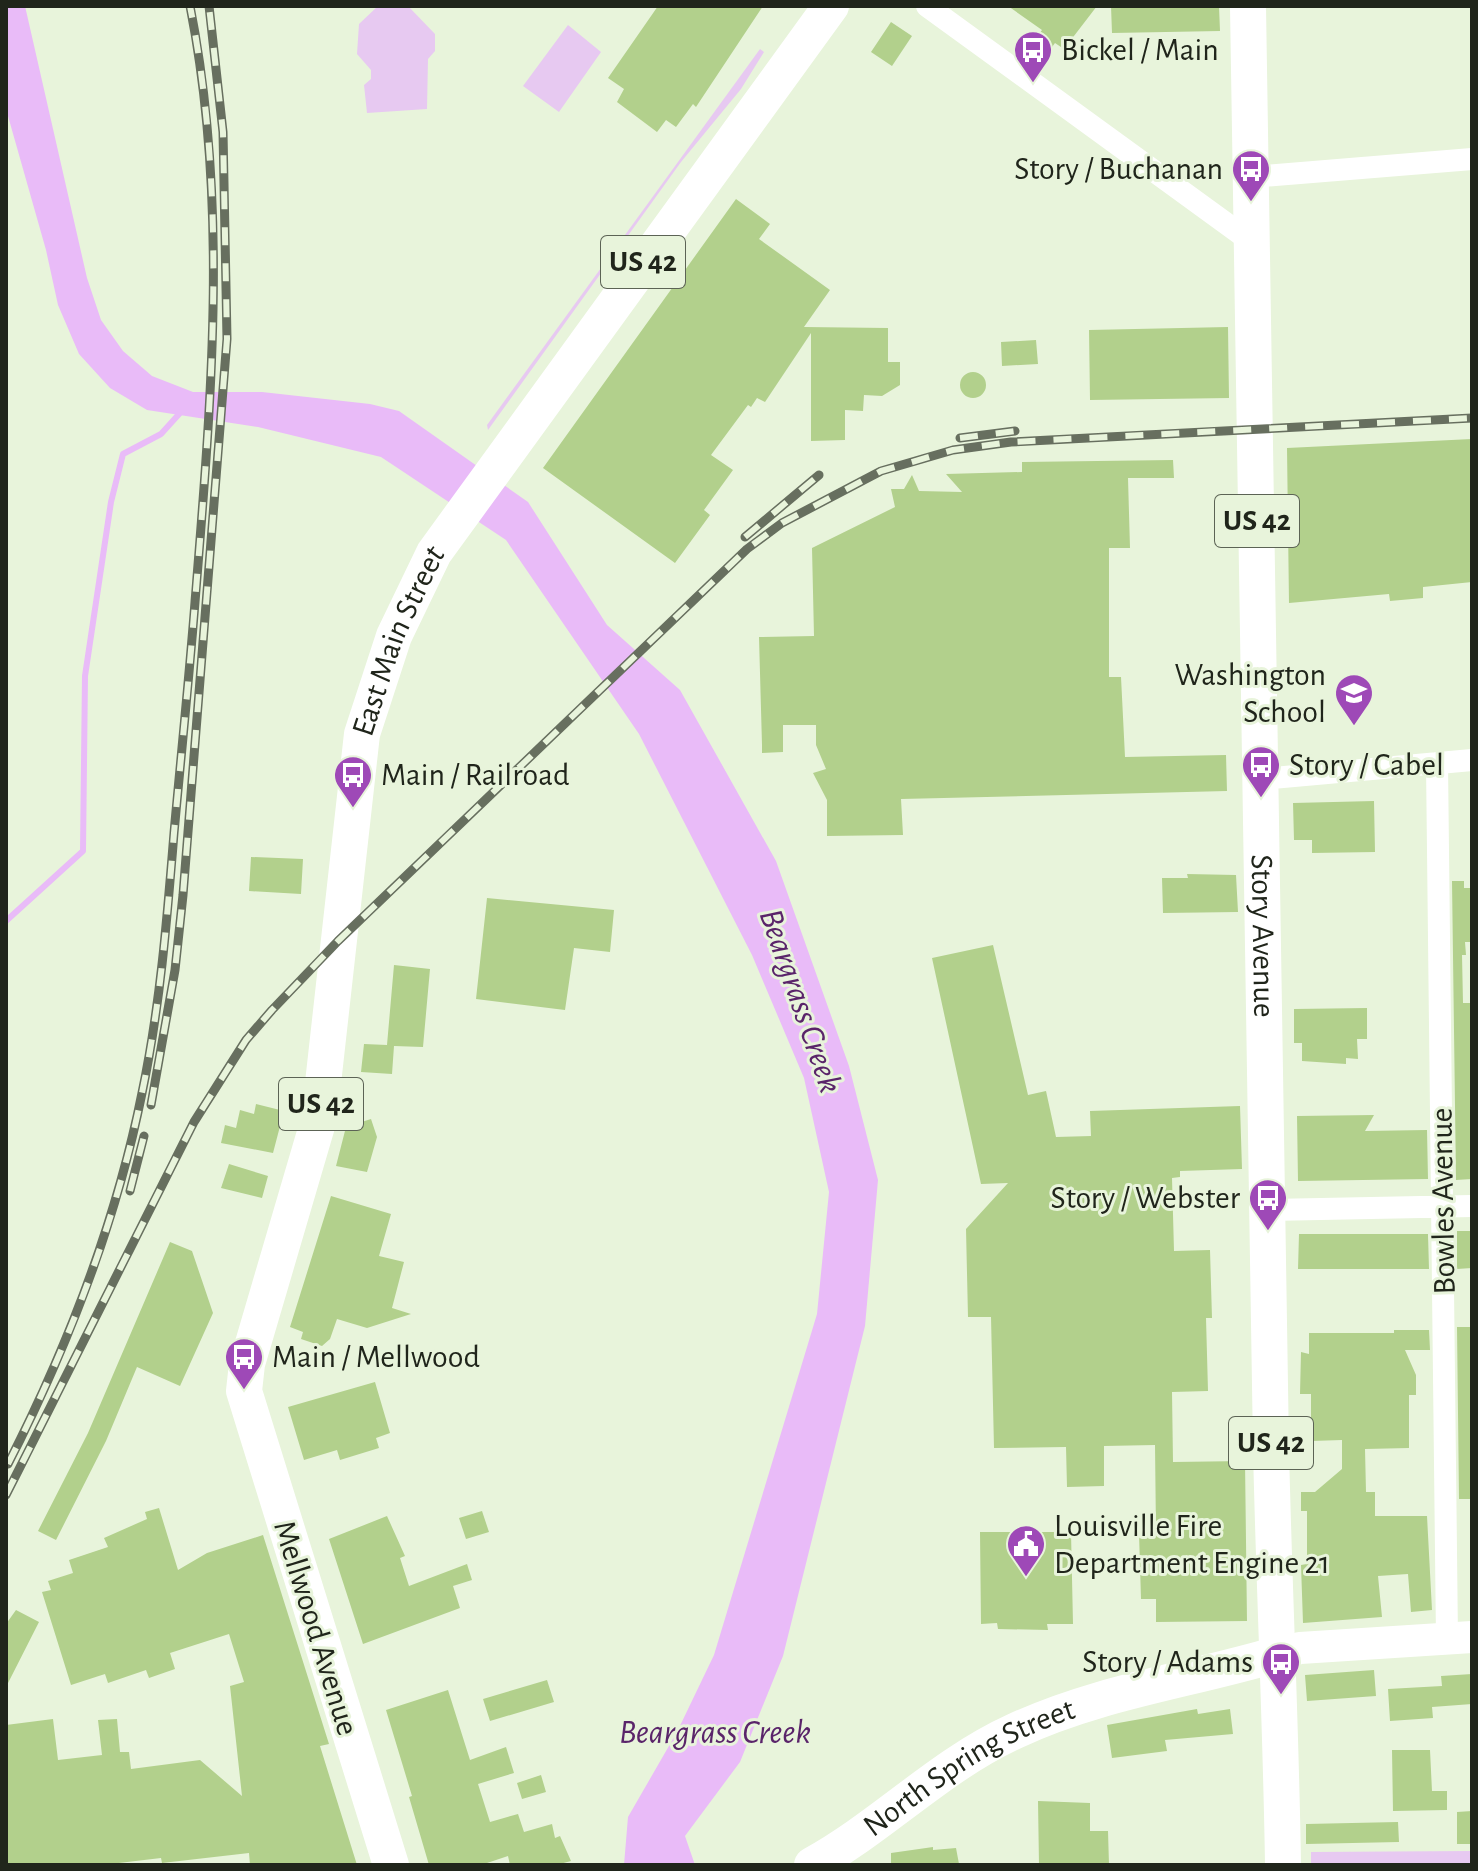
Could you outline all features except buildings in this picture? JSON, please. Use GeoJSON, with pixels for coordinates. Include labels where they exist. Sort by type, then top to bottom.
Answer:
{"type":"FeatureCollection","features":[{"type":"Feature","properties":{"kind":"main road","name":"East Main Street"},"geometry":{"type":"LineString","coordinates":[[244,1391],[247,1364],[319,1119],[362,734],[394,636],[428,564],[454,522],[831,6]]}},
{"type":"Feature","properties":{"kind":"main road","name":"Story Avenue"},"geometry":{"type":"LineString","coordinates":[[1248,6],[1268,1210],[1283,1865]]}},
{"type":"Feature","properties":{"kind":"main road","name":"Mellwood Avenue"},"geometry":{"type":"LineString","coordinates":[[244,1391],[391,1865]]}},
{"type":"Feature","properties":{"kind":"main road","name":"North Spring Street"},"geometry":{"type":"LineString","coordinates":[[812,1865],[842,1849],[947,1769],[1012,1732],[1077,1707],[1278,1654]]}},
{"type":"Feature","properties":{"kind":"street"},"geometry":{"type":"LineString","coordinates":[[927,6],[1253,243]]}},
{"type":"Feature","properties":{"kind":"street"},"geometry":{"type":"LineString","coordinates":[[1251,177],[1472,159]]}},
{"type":"Feature","properties":{"kind":"street"},"geometry":{"type":"LineString","coordinates":[[1261,779],[1472,760]]}},
{"type":"Feature","properties":{"kind":"street","name":"Bowles Avenue"},"geometry":{"type":"LineString","coordinates":[[1437,763],[1442,1207],[1459,1638]]}},
{"type":"Feature","properties":{"kind":"street"},"geometry":{"type":"LineString","coordinates":[[1268,1210],[1472,1206]]}},
{"type":"Feature","properties":{"kind":"street"},"geometry":{"type":"LineString","coordinates":[[1278,1654],[1300,1648],[1459,1638]]}},
{"type":"Feature","properties":{"kind":"shaded area"},"geometry":{"type":"Polygon","coordinates":[[[378,6],[408,6],[435,34],[435,51],[428,59],[427,109],[367,113],[364,85],[371,79],[371,70],[357,54],[359,24],[378,6]]]}},
{"type":"Feature","properties":{"kind":"shaded area"},"geometry":{"type":"Polygon","coordinates":[[[568,25],[601,52],[559,112],[523,86],[568,25]]]}},
{"type":"Feature","properties":{"kind":"shaded area"},"geometry":{"type":"Polygon","coordinates":[[[760,49],[764,52],[741,89],[681,162],[488,430],[487,425],[760,49]]]}},
{"type":"Feature","properties":{"kind":"shaded area"},"geometry":{"type":"Polygon","coordinates":[[[1472,1851],[1472,1865],[1311,1865],[1311,1852],[1472,1851]]]}},
{"type":"Feature","properties":{"kind":"water","name":"Beargrass Creek"},"geometry":{"type":"Polygon","coordinates":[[[6,6],[25,6],[87,278],[101,320],[123,351],[152,376],[193,392],[262,392],[370,404],[399,411],[528,502],[607,625],[680,690],[776,861],[849,1066],[878,1180],[865,1326],[783,1656],[740,1762],[685,1836],[695,1865],[624,1865],[628,1817],[677,1732],[714,1655],[817,1314],[829,1192],[804,1078],[752,955],[639,734],[506,540],[381,457],[258,427],[147,410],[110,388],[79,354],[58,305],[46,250],[6,109],[6,6]]]}},
{"type":"Feature","properties":{"kind":"waterway"},"geometry":{"type":"LineString","coordinates":[[6,921],[83,851],[85,676],[111,502],[123,454],[161,434],[180,413]]}},
{"type":"Feature","properties":{"kind":"railway"},"geometry":{"type":"LineString","coordinates":[[8,1464],[51,1375],[104,1236],[131,1141],[158,996],[193,631],[211,378],[213,229],[209,155],[202,80],[190,6]]}},
{"type":"Feature","properties":{"kind":"railway"},"geometry":{"type":"LineString","coordinates":[[151,1105],[175,970],[183,895],[227,339],[223,132],[209,6]]}},
{"type":"Feature","properties":{"kind":"railway"},"geometry":{"type":"LineString","coordinates":[[6,1495],[194,1122],[246,1040],[338,941],[747,549],[782,523],[881,471],[953,450],[1011,442],[1472,418]]}},
{"type":"Feature","properties":{"kind":"railway"},"geometry":{"type":"LineString","coordinates":[[960,438],[1015,431]]}},
{"type":"Feature","properties":{"kind":"railway"},"geometry":{"type":"LineString","coordinates":[[745,537],[819,475]]}},
{"type":"Feature","properties":{"kind":"railway"},"geometry":{"type":"LineString","coordinates":[[130,1191],[144,1136]]}},
{"type":"Feature","properties":{"kind":"place","name":"Bickel / Main"},"geometry":{"type":"Point","coordinates":[1033,84]}},
{"type":"Feature","properties":{"kind":"place","name":"Story / Buchanan"},"geometry":{"type":"Point","coordinates":[1251,203]}},
{"type":"Feature","properties":{"kind":"place","name":"Washington School"},"geometry":{"type":"Point","coordinates":[1354,727]}},
{"type":"Feature","properties":{"kind":"place","name":"Story / Cabel"},"geometry":{"type":"Point","coordinates":[1261,799]}},
{"type":"Feature","properties":{"kind":"place","name":"Main / Railroad"},"geometry":{"type":"Point","coordinates":[353,809]}},
{"type":"Feature","properties":{"kind":"place","name":"Story / Webster"},"geometry":{"type":"Point","coordinates":[1268,1232]}},
{"type":"Feature","properties":{"kind":"place","name":"Main / Mellwood"},"geometry":{"type":"Point","coordinates":[244,1391]}},
{"type":"Feature","properties":{"kind":"place","name":"Louisville Fire Department Engine 21"},"geometry":{"type":"Point","coordinates":[1026,1578]}},
{"type":"Feature","properties":{"kind":"place","name":"Story / Adams"},"geometry":{"type":"Point","coordinates":[1281,1696]}}]}
